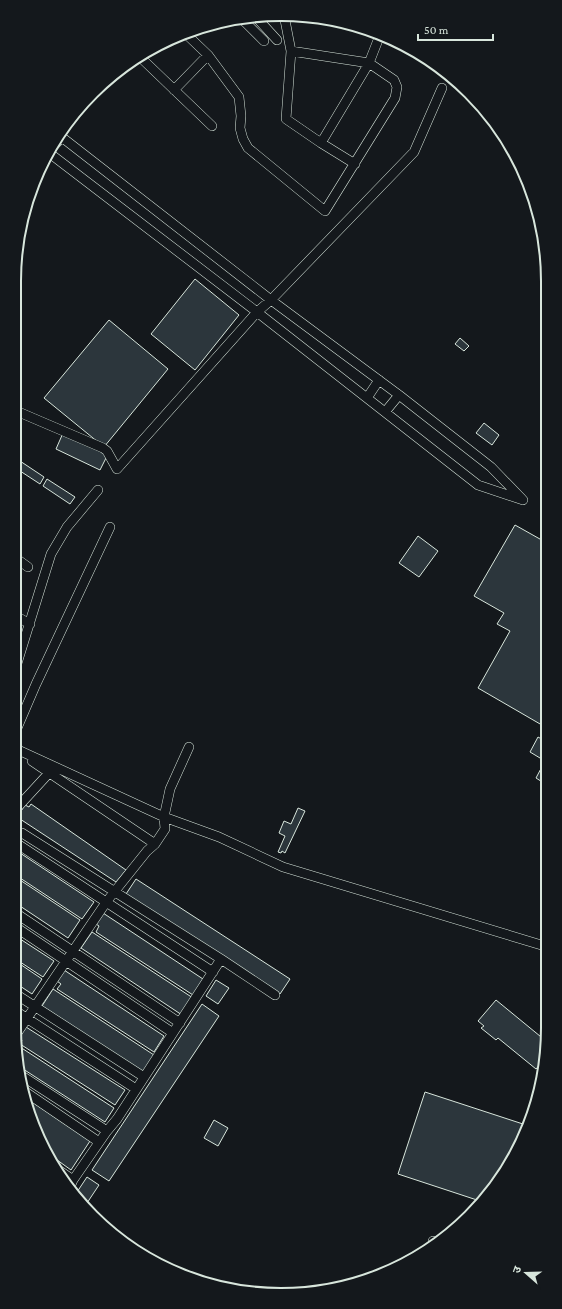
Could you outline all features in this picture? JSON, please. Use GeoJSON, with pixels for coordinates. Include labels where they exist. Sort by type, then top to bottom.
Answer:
{"type":"FeatureCollection","features":[{"type":"Feature","properties":{"kind":"street"},"geometry":{"type":"LineString","coordinates":[[285,21],[291,51],[286,119],[355,164]]}},
{"type":"Feature","properties":{"kind":"street"},"geometry":{"type":"LineString","coordinates":[[261,22],[277,40]]}},
{"type":"Feature","properties":{"kind":"street"},"geometry":{"type":"LineString","coordinates":[[246,23],[264,41]]}},
{"type":"Feature","properties":{"kind":"street"},"geometry":{"type":"LineString","coordinates":[[190,38],[208,55],[239,97],[241,116],[240,128],[243,139],[248,148],[324,211],[355,164],[395,98],[398,87],[394,80],[369,63],[291,51]]}},
{"type":"Feature","properties":{"kind":"street"},"geometry":{"type":"LineString","coordinates":[[321,143],[369,63],[378,40]]}},
{"type":"Feature","properties":{"kind":"street"},"geometry":{"type":"LineString","coordinates":[[174,90],[208,55]]}},
{"type":"Feature","properties":{"kind":"street"},"geometry":{"type":"LineString","coordinates":[[144,61],[212,126]]}},
{"type":"Feature","properties":{"kind":"street"},"geometry":{"type":"LineString","coordinates":[[21,413],[102,448],[107,452],[117,468],[257,312],[271,300],[414,152],[442,88]]}},
{"type":"Feature","properties":{"kind":"street"},"geometry":{"type":"LineString","coordinates":[[53,156],[257,312],[478,485],[524,500],[491,467],[379,380],[271,300],[64,138]]}},
{"type":"Feature","properties":{"kind":"street"},"geometry":{"type":"LineString","coordinates":[[367,398],[379,380]]}},
{"type":"Feature","properties":{"kind":"street"},"geometry":{"type":"LineString","coordinates":[[385,412],[398,395]]}},
{"type":"Feature","properties":{"kind":"street"},"geometry":{"type":"LineString","coordinates":[[21,652],[51,554],[67,527],[98,490]]}},
{"type":"Feature","properties":{"kind":"street"},"geometry":{"type":"LineString","coordinates":[[21,719],[110,527]]}},
{"type":"Feature","properties":{"kind":"street"},"geometry":{"type":"LineString","coordinates":[[21,562],[28,567]]}},
{"type":"Feature","properties":{"kind":"street"},"geometry":{"type":"LineString","coordinates":[[21,619],[30,624]]}},
{"type":"Feature","properties":{"kind":"street"},"geometry":{"type":"LineString","coordinates":[[21,1027],[107,902],[147,851],[155,844],[165,829],[164,817],[170,789],[190,747]]}},
{"type":"Feature","properties":{"kind":"street"},"geometry":{"type":"LineString","coordinates":[[21,752],[164,817],[218,836],[283,867],[541,945]]}},
{"type":"Feature","properties":{"kind":"street"},"geometry":{"type":"LineString","coordinates":[[21,754],[155,844]]}},
{"type":"Feature","properties":{"kind":"street"},"geometry":{"type":"LineString","coordinates":[[21,803],[49,773]]}},
{"type":"Feature","properties":{"kind":"street"},"geometry":{"type":"LineString","coordinates":[[21,833],[221,959],[275,995]]}},
{"type":"Feature","properties":{"kind":"street"},"geometry":{"type":"LineString","coordinates":[[21,846],[213,972]]}},
{"type":"Feature","properties":{"kind":"street"},"geometry":{"type":"LineString","coordinates":[[21,917],[180,1023]]}},
{"type":"Feature","properties":{"kind":"street"},"geometry":{"type":"LineString","coordinates":[[21,931],[173,1033]]}},
{"type":"Feature","properties":{"kind":"street"},"geometry":{"type":"LineString","coordinates":[[69,1177],[73,1180],[117,1119],[221,959]]}},
{"type":"Feature","properties":{"kind":"street"},"geometry":{"type":"LineString","coordinates":[[21,998],[144,1077]]}},
{"type":"Feature","properties":{"kind":"street"},"geometry":{"type":"LineString","coordinates":[[21,1014],[136,1089]]}},
{"type":"Feature","properties":{"kind":"street"},"geometry":{"type":"LineString","coordinates":[[26,1079],[107,1131]]}},
{"type":"Feature","properties":{"kind":"street"},"geometry":{"type":"LineString","coordinates":[[30,1094],[99,1142]]}},
{"type":"Feature","properties":{"kind":"building"},"geometry":{"type":"Polygon","coordinates":[[[195,279],[239,315],[195,370],[151,334],[195,279]]]}},
{"type":"Feature","properties":{"kind":"building"},"geometry":{"type":"Polygon","coordinates":[[[109,320],[168,369],[104,447],[44,398],[109,320]]]}},
{"type":"Feature","properties":{"kind":"building"},"geometry":{"type":"Polygon","coordinates":[[[460,338],[469,346],[464,351],[455,344],[460,338]]]}},
{"type":"Feature","properties":{"kind":"building"},"geometry":{"type":"Polygon","coordinates":[[[484,423],[499,435],[492,445],[476,433],[484,423]]]}},
{"type":"Feature","properties":{"kind":"building"},"geometry":{"type":"Polygon","coordinates":[[[63,433],[108,454],[100,470],[56,449],[63,433]]]}},
{"type":"Feature","properties":{"kind":"building"},"geometry":{"type":"Polygon","coordinates":[[[21,462],[44,477],[40,484],[21,472],[21,462]]]}},
{"type":"Feature","properties":{"kind":"building"},"geometry":{"type":"Polygon","coordinates":[[[47,479],[75,497],[70,504],[43,486],[47,479]]]}},
{"type":"Feature","properties":{"kind":"building"},"geometry":{"type":"Polygon","coordinates":[[[515,525],[541,540],[541,725],[478,688],[510,631],[497,624],[504,613],[474,596],[515,525]]]}},
{"type":"Feature","properties":{"kind":"building"},"geometry":{"type":"Polygon","coordinates":[[[418,536],[438,551],[419,577],[399,563],[418,536]]]}},
{"type":"Feature","properties":{"kind":"building"},"geometry":{"type":"Polygon","coordinates":[[[538,737],[541,739],[541,759],[530,752],[538,737]]]}},
{"type":"Feature","properties":{"kind":"building"},"geometry":{"type":"Polygon","coordinates":[[[541,769],[541,781],[536,778],[541,769]]]}},
{"type":"Feature","properties":{"kind":"building"},"geometry":{"type":"Polygon","coordinates":[[[31,804],[126,870],[116,882],[21,820],[21,811],[25,805],[29,807],[31,804]]]}},
{"type":"Feature","properties":{"kind":"building"},"geometry":{"type":"Polygon","coordinates":[[[298,808],[305,811],[285,853],[282,851],[281,853],[278,852],[285,836],[279,833],[284,821],[291,824],[298,808]]]}},
{"type":"Feature","properties":{"kind":"building"},"geometry":{"type":"Polygon","coordinates":[[[21,854],[94,902],[82,919],[21,879],[21,854]]]}},
{"type":"Feature","properties":{"kind":"building"},"geometry":{"type":"Polygon","coordinates":[[[136,879],[290,979],[280,994],[126,894],[136,879]]]}},
{"type":"Feature","properties":{"kind":"building"},"geometry":{"type":"Polygon","coordinates":[[[21,881],[80,920],[68,938],[21,907],[21,881]]]}},
{"type":"Feature","properties":{"kind":"building"},"geometry":{"type":"Polygon","coordinates":[[[103,913],[203,979],[193,995],[96,932],[99,926],[96,924],[103,913]]]}},
{"type":"Feature","properties":{"kind":"building"},"geometry":{"type":"Polygon","coordinates":[[[92,932],[193,998],[182,1015],[81,948],[92,932]]]}},
{"type":"Feature","properties":{"kind":"building"},"geometry":{"type":"Polygon","coordinates":[[[21,940],[54,961],[43,977],[21,963],[21,940]]]}},
{"type":"Feature","properties":{"kind":"building"},"geometry":{"type":"Polygon","coordinates":[[[21,965],[42,979],[32,994],[21,987],[21,965]]]}},
{"type":"Feature","properties":{"kind":"building"},"geometry":{"type":"Polygon","coordinates":[[[64,970],[164,1036],[154,1052],[57,989],[61,984],[57,981],[64,970]]]}},
{"type":"Feature","properties":{"kind":"building"},"geometry":{"type":"Polygon","coordinates":[[[216,980],[229,988],[218,1004],[206,996],[216,980]]]}},
{"type":"Feature","properties":{"kind":"building"},"geometry":{"type":"Polygon","coordinates":[[[53,989],[154,1055],[143,1072],[42,1006],[53,989]]]}},
{"type":"Feature","properties":{"kind":"building"},"geometry":{"type":"Polygon","coordinates":[[[496,1000],[541,1036],[538,1066],[536,1069],[498,1038],[496,1040],[481,1028],[484,1026],[478,1021],[496,1000]]]}},
{"type":"Feature","properties":{"kind":"building"},"geometry":{"type":"Polygon","coordinates":[[[202,1004],[219,1016],[109,1181],[92,1170],[202,1004]]]}},
{"type":"Feature","properties":{"kind":"building"},"geometry":{"type":"Polygon","coordinates":[[[26,1027],[125,1090],[115,1105],[22,1045],[21,1034],[26,1027]]]}},
{"type":"Feature","properties":{"kind":"building"},"geometry":{"type":"Polygon","coordinates":[[[22,1048],[114,1108],[105,1122],[24,1070],[22,1048]]]}},
{"type":"Feature","properties":{"kind":"building"},"geometry":{"type":"Polygon","coordinates":[[[425,1092],[522,1124],[506,1158],[487,1186],[476,1200],[398,1174],[425,1092]]]}},
{"type":"Feature","properties":{"kind":"building"},"geometry":{"type":"Polygon","coordinates":[[[32,1102],[90,1141],[71,1170],[56,1158],[41,1127],[32,1102]]]}},
{"type":"Feature","properties":{"kind":"building"},"geometry":{"type":"Polygon","coordinates":[[[214,1120],[228,1128],[218,1146],[204,1138],[214,1120]]]}},
{"type":"Feature","properties":{"kind":"building"},"geometry":{"type":"Polygon","coordinates":[[[87,1177],[99,1185],[88,1201],[78,1190],[87,1177]]]}}]}
